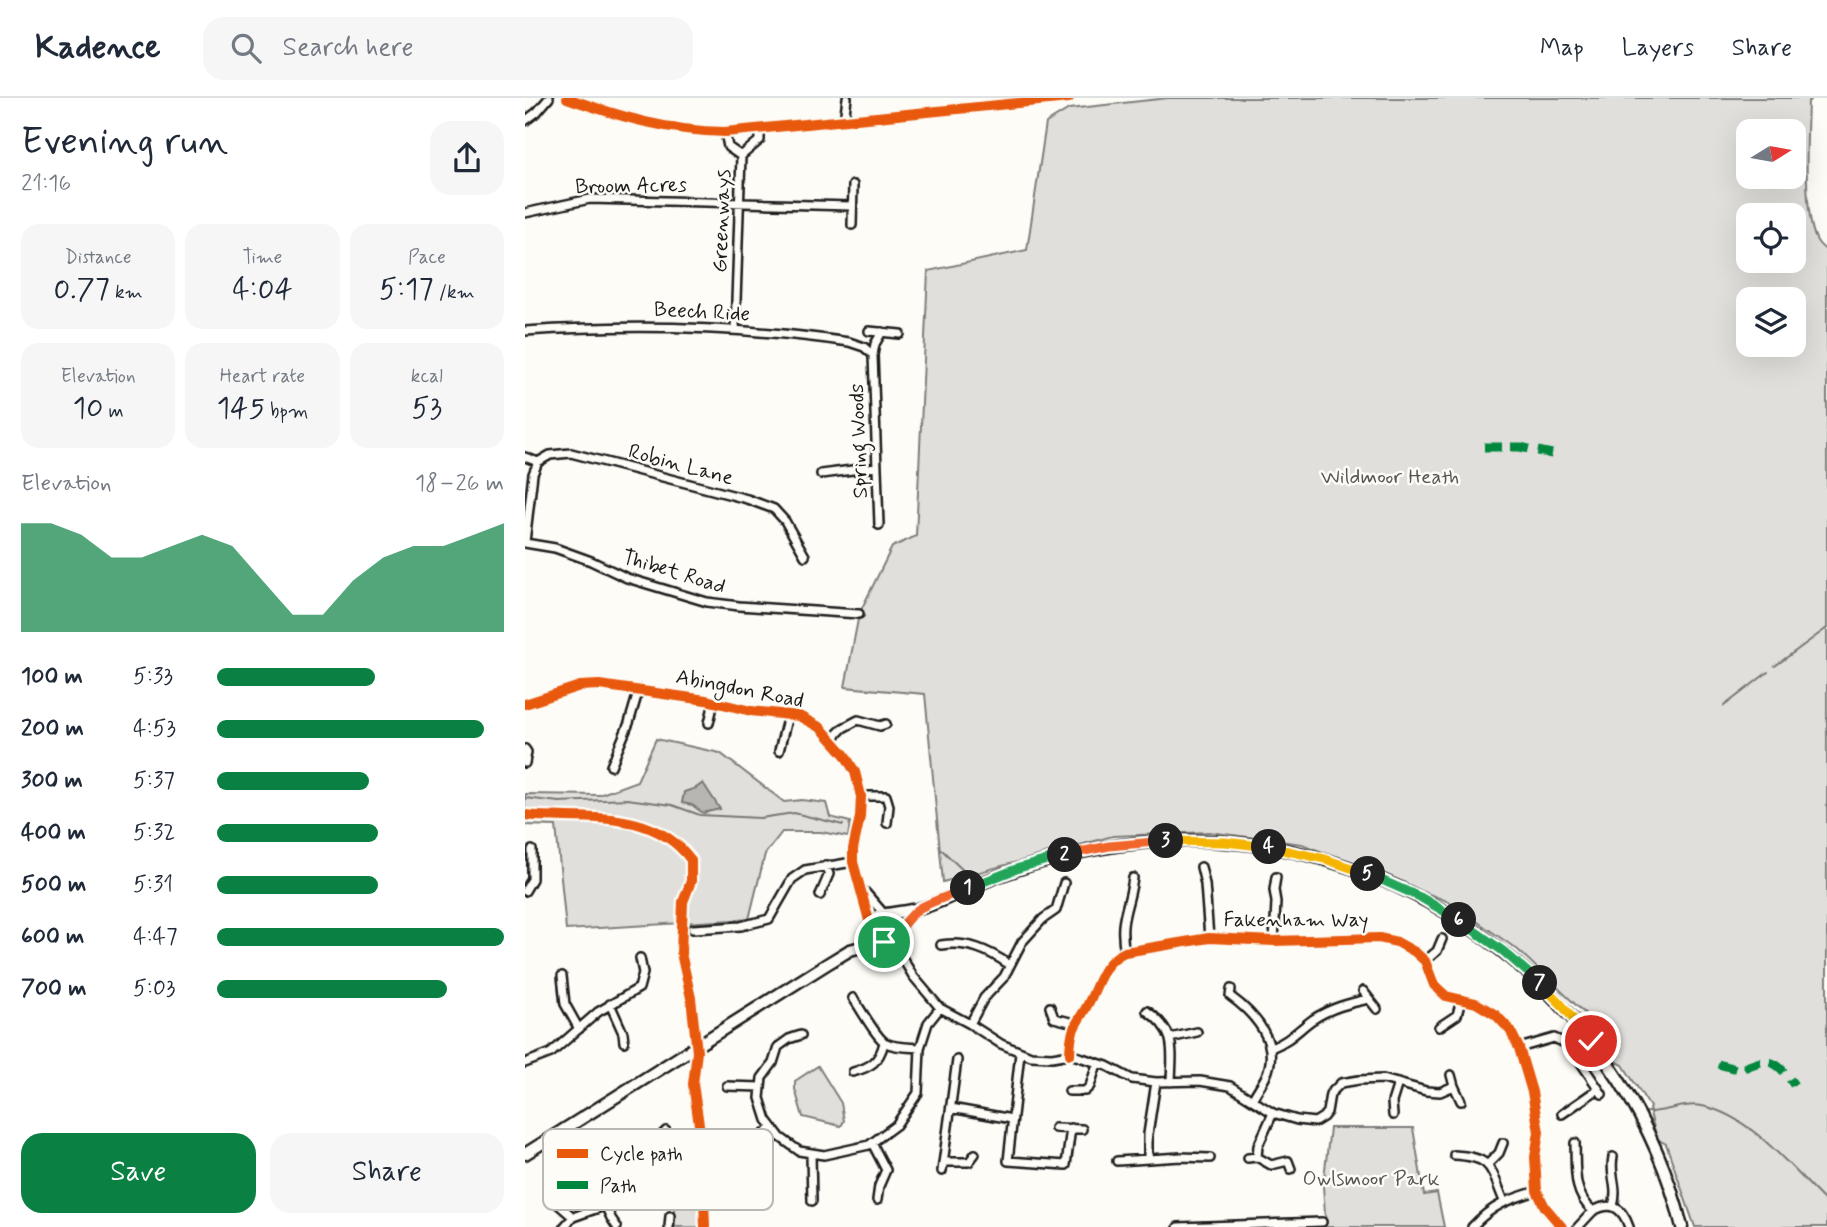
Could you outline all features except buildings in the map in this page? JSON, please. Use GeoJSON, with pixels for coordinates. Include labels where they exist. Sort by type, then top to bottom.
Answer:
{"type":"FeatureCollection","features":[{"type":"Feature","properties":{"kind":"main road"},"geometry":{"type":"LineString","coordinates":[[850,950],[876,917],[920,908],[1052,858],[1109,846],[1156,841],[1225,842],[1277,848],[1325,859],[1378,878],[1430,903],[1482,935],[1519,964],[1571,1015],[1615,1073],[1641,1117],[1668,1180],[1682,1227]]}},
{"type":"Feature","properties":{"kind":"main road"},"geometry":{"type":"LineString","coordinates":[[565,1129],[850,950],[891,940],[920,908]]}},
{"type":"Feature","properties":{"kind":"main road"},"geometry":{"type":"LineString","coordinates":[[886,915],[895,923],[896,932]]}},
{"type":"Feature","properties":{"kind":"main road"},"geometry":{"type":"LineString","coordinates":[[870,926],[872,937],[881,942]]}},
{"type":"Feature","properties":{"kind":"main road"},"geometry":{"type":"LineString","coordinates":[[525,1154],[543,1143]]}},
{"type":"Feature","properties":{"kind":"street"},"geometry":{"type":"LineString","coordinates":[[525,121],[549,98]]}},
{"type":"Feature","properties":{"kind":"street"},"geometry":{"type":"LineString","coordinates":[[568,98],[653,125],[689,132],[760,130],[1069,98]]}},
{"type":"Feature","properties":{"kind":"street"},"geometry":{"type":"LineString","coordinates":[[844,121],[847,98]]}},
{"type":"Feature","properties":{"kind":"street","name":"Greenways"},"geometry":{"type":"LineString","coordinates":[[735,330],[741,156],[760,140],[760,130]]}},
{"type":"Feature","properties":{"kind":"street","name":"Greenways"},"geometry":{"type":"LineString","coordinates":[[725,132],[728,147],[741,156]]}},
{"type":"Feature","properties":{"kind":"street"},"geometry":{"type":"LineString","coordinates":[[852,225],[853,185]]}},
{"type":"Feature","properties":{"kind":"street","name":"Broom Acres"},"geometry":{"type":"LineString","coordinates":[[525,213],[590,199],[852,206]]}},
{"type":"Feature","properties":{"kind":"street","name":"Beech Ride"},"geometry":{"type":"LineString","coordinates":[[525,331],[657,326],[735,330],[849,342],[864,347],[873,355]]}},
{"type":"Feature","properties":{"kind":"street"},"geometry":{"type":"LineString","coordinates":[[869,331],[900,334]]}},
{"type":"Feature","properties":{"kind":"street","name":"Spring Woods"},"geometry":{"type":"LineString","coordinates":[[879,525],[873,355],[881,332]]}},
{"type":"Feature","properties":{"kind":"street"},"geometry":{"type":"LineString","coordinates":[[864,347],[875,344]]}},
{"type":"Feature","properties":{"kind":"street","name":"Robin Lane"},"geometry":{"type":"LineString","coordinates":[[538,462],[550,455],[571,453],[747,499],[774,509],[785,521],[805,556]]}},
{"type":"Feature","properties":{"kind":"street"},"geometry":{"type":"LineString","coordinates":[[525,457],[538,462],[533,474],[525,542]]}},
{"type":"Feature","properties":{"kind":"street"},"geometry":{"type":"LineString","coordinates":[[821,474],[876,467]]}},
{"type":"Feature","properties":{"kind":"street","name":"Thibet Road"},"geometry":{"type":"LineString","coordinates":[[525,542],[555,548],[627,578],[707,602],[859,614]]}},
{"type":"Feature","properties":{"kind":"street","name":"Abingdon Road"},"geometry":{"type":"LineString","coordinates":[[525,704],[580,686],[599,685],[639,689],[751,711],[799,716],[821,727],[855,772],[861,796],[853,862],[870,926]]}},
{"type":"Feature","properties":{"kind":"street"},"geometry":{"type":"LineString","coordinates":[[611,766],[629,723],[639,689]]}},
{"type":"Feature","properties":{"kind":"street"},"geometry":{"type":"LineString","coordinates":[[709,723],[714,702]]}},
{"type":"Feature","properties":{"kind":"street"},"geometry":{"type":"LineString","coordinates":[[779,751],[788,715]]}},
{"type":"Feature","properties":{"kind":"street"},"geometry":{"type":"LineString","coordinates":[[832,739],[843,728],[858,720],[880,726],[886,724]]}},
{"type":"Feature","properties":{"kind":"street"},"geometry":{"type":"LineString","coordinates":[[525,750],[525,763]]}},
{"type":"Feature","properties":{"kind":"street"},"geometry":{"type":"LineString","coordinates":[[861,796],[885,796],[889,811],[887,823]]}},
{"type":"Feature","properties":{"kind":"street"},"geometry":{"type":"LineString","coordinates":[[525,891],[532,880],[532,850]]}},
{"type":"Feature","properties":{"kind":"street"},"geometry":{"type":"LineString","coordinates":[[693,929],[741,926],[769,919],[792,879],[805,870],[853,862]]}},
{"type":"Feature","properties":{"kind":"street"},"geometry":{"type":"LineString","coordinates":[[820,895],[829,874],[825,866]]}},
{"type":"Feature","properties":{"kind":"street"},"geometry":{"type":"LineString","coordinates":[[1201,867],[1209,938]]}},
{"type":"Feature","properties":{"kind":"street"},"geometry":{"type":"LineString","coordinates":[[1274,941],[1276,877]]}},
{"type":"Feature","properties":{"kind":"street"},"geometry":{"type":"LineString","coordinates":[[1070,1054],[1074,1023],[1087,1005],[1106,965],[1125,952],[1122,936],[1123,914],[1130,898],[1133,878]]}},
{"type":"Feature","properties":{"kind":"street"},"geometry":{"type":"LineString","coordinates":[[969,1024],[984,998],[1004,977],[1022,942],[1056,910],[1064,884]]}},
{"type":"Feature","properties":{"kind":"street","name":"Abingdon Road"},"geometry":{"type":"LineString","coordinates":[[862,889],[886,915]]}},
{"type":"Feature","properties":{"kind":"street"},"geometry":{"type":"LineString","coordinates":[[896,932],[903,959]]}},
{"type":"Feature","properties":{"kind":"street","name":"Fakenham Way"},"geometry":{"type":"LineString","coordinates":[[1125,952],[1209,938],[1274,941],[1379,938],[1397,942],[1415,952],[1425,961],[1434,985],[1446,996],[1476,1003],[1496,1015],[1510,1030],[1519,1048],[1532,1092],[1539,1132],[1535,1157],[1537,1191]]}},
{"type":"Feature","properties":{"kind":"street"},"geometry":{"type":"LineString","coordinates":[[1425,961],[1437,951],[1442,939]]}},
{"type":"Feature","properties":{"kind":"street"},"geometry":{"type":"LineString","coordinates":[[881,942],[903,959],[928,996],[940,1008],[1000,1044],[1020,1052],[1043,1057],[1070,1054],[1132,1079],[1156,1082],[1200,1081],[1230,1086],[1273,1113],[1315,1122],[1323,1117],[1330,1094],[1341,1083],[1383,1079],[1426,1091],[1440,1092],[1454,1086]]}},
{"type":"Feature","properties":{"kind":"street"},"geometry":{"type":"LineString","coordinates":[[941,945],[968,944],[981,948],[1010,965]]}},
{"type":"Feature","properties":{"kind":"street"},"geometry":{"type":"LineString","coordinates":[[525,1063],[551,1053],[610,1004],[639,988],[643,972],[640,958]]}},
{"type":"Feature","properties":{"kind":"street"},"geometry":{"type":"LineString","coordinates":[[562,976],[565,1004],[579,1029]]}},
{"type":"Feature","properties":{"kind":"street"},"geometry":{"type":"LineString","coordinates":[[1231,989],[1230,996],[1251,1012],[1271,1048],[1267,1073],[1252,1100]]}},
{"type":"Feature","properties":{"kind":"street"},"geometry":{"type":"LineString","coordinates":[[1363,991],[1377,1009]]}},
{"type":"Feature","properties":{"kind":"street"},"geometry":{"type":"LineString","coordinates":[[853,998],[868,1018],[874,1033],[884,1043],[920,1048]]}},
{"type":"Feature","properties":{"kind":"street"},"geometry":{"type":"LineString","coordinates":[[1271,1048],[1287,1042],[1312,1020],[1341,1005],[1369,999]]}},
{"type":"Feature","properties":{"kind":"street"},"geometry":{"type":"LineString","coordinates":[[1439,1027],[1457,1015],[1461,1000]]}},
{"type":"Feature","properties":{"kind":"street"},"geometry":{"type":"LineString","coordinates":[[610,1004],[624,1033],[624,1042]]}},
{"type":"Feature","properties":{"kind":"street"},"geometry":{"type":"LineString","coordinates":[[1050,1007],[1055,1017],[1074,1023]]}},
{"type":"Feature","properties":{"kind":"street"},"geometry":{"type":"LineString","coordinates":[[801,1035],[778,1047],[773,1063],[762,1078],[764,1109],[780,1137],[799,1151],[824,1155],[872,1143],[896,1125],[918,1093],[920,1048],[928,1023],[940,1008]]}},
{"type":"Feature","properties":{"kind":"street"},"geometry":{"type":"LineString","coordinates":[[1147,1011],[1168,1030],[1172,1045],[1171,1082]]}},
{"type":"Feature","properties":{"kind":"street"},"geometry":{"type":"LineString","coordinates":[[1170,1038],[1197,1032]]}},
{"type":"Feature","properties":{"kind":"street"},"geometry":{"type":"LineString","coordinates":[[1519,1048],[1554,1038],[1569,1045],[1600,1091],[1562,1114]]}},
{"type":"Feature","properties":{"kind":"street"},"geometry":{"type":"LineString","coordinates":[[853,1072],[875,1063],[884,1043]]}},
{"type":"Feature","properties":{"kind":"street"},"geometry":{"type":"LineString","coordinates":[[1020,1052],[1007,1161],[1066,1165],[1071,1128]]}},
{"type":"Feature","properties":{"kind":"street"},"geometry":{"type":"LineString","coordinates":[[957,1060],[943,1167],[969,1162],[975,1154]]}},
{"type":"Feature","properties":{"kind":"street"},"geometry":{"type":"LineString","coordinates":[[1069,1091],[1085,1091],[1090,1086],[1097,1064]]}},
{"type":"Feature","properties":{"kind":"street"},"geometry":{"type":"LineString","coordinates":[[1451,1075],[1461,1101]]}},
{"type":"Feature","properties":{"kind":"street"},"geometry":{"type":"LineString","coordinates":[[1148,1159],[1148,1134],[1156,1082]]}},
{"type":"Feature","properties":{"kind":"street"},"geometry":{"type":"LineString","coordinates":[[1393,1115],[1392,1102],[1398,1083]]}},
{"type":"Feature","properties":{"kind":"street"},"geometry":{"type":"LineString","coordinates":[[727,1086],[761,1087]]}},
{"type":"Feature","properties":{"kind":"street"},"geometry":{"type":"LineString","coordinates":[[951,1108],[1012,1119]]}},
{"type":"Feature","properties":{"kind":"street"},"geometry":{"type":"LineString","coordinates":[[1273,1113],[1253,1158],[1271,1165],[1288,1161],[1291,1169]]}},
{"type":"Feature","properties":{"kind":"street"},"geometry":{"type":"LineString","coordinates":[[1055,1128],[1082,1129]]}},
{"type":"Feature","properties":{"kind":"street"},"geometry":{"type":"LineString","coordinates":[[872,1143],[886,1170],[881,1179],[877,1200]]}},
{"type":"Feature","properties":{"kind":"street"},"geometry":{"type":"LineString","coordinates":[[1488,1164],[1499,1153],[1503,1143]]}},
{"type":"Feature","properties":{"kind":"street"},"geometry":{"type":"LineString","coordinates":[[1575,1143],[1576,1188],[1582,1201],[1593,1210]]}},
{"type":"Feature","properties":{"kind":"street"},"geometry":{"type":"LineString","coordinates":[[811,1154],[812,1201]]}},
{"type":"Feature","properties":{"kind":"street"},"geometry":{"type":"LineString","coordinates":[[1454,1155],[1475,1156],[1488,1164],[1504,1201]]}},
{"type":"Feature","properties":{"kind":"street"},"geometry":{"type":"LineString","coordinates":[[1117,1161],[1195,1156],[1210,1158]]}},
{"type":"Feature","properties":{"kind":"street"},"geometry":{"type":"LineString","coordinates":[[1613,1157],[1613,1178],[1618,1191],[1613,1206]]}},
{"type":"Feature","properties":{"kind":"street"},"geometry":{"type":"LineString","coordinates":[[1472,1227],[1483,1215],[1504,1201],[1537,1191],[1545,1207],[1562,1227]]}},
{"type":"Feature","properties":{"kind":"street"},"geometry":{"type":"LineString","coordinates":[[1578,1227],[1593,1210],[1603,1205],[1613,1206],[1623,1213],[1629,1227]]}},
{"type":"Feature","properties":{"kind":"street"},"geometry":{"type":"LineString","coordinates":[[565,1210],[573,1217]]}},
{"type":"Feature","properties":{"kind":"street"},"geometry":{"type":"LineString","coordinates":[[564,1227],[573,1217],[593,1210]]}},
{"type":"Feature","properties":{"kind":"street"},"geometry":{"type":"LineString","coordinates":[[606,1210],[617,1227]]}},
{"type":"Feature","properties":{"kind":"street"},"geometry":{"type":"LineString","coordinates":[[669,1227],[670,1216]]}},
{"type":"Feature","properties":{"kind":"street"},"geometry":{"type":"LineString","coordinates":[[1178,1227],[1322,1222]]}},
{"type":"Feature","properties":{"kind":"green space","name":"Wildmoor Heath"},"geometry":{"type":"Polygon","coordinates":[[[1168,98],[1812,98],[1808,102],[1807,133],[1809,211],[1816,239],[1827,251],[1827,1227],[1695,1227],[1666,1144],[1657,1139],[1650,1107],[1623,1065],[1613,1060],[1599,1036],[1602,1033],[1596,1024],[1518,950],[1449,902],[1302,844],[1209,832],[1113,836],[943,882],[925,694],[845,687],[859,614],[892,547],[916,536],[928,271],[1027,250],[1046,123],[1069,109],[1168,98]]]}},
{"type":"Feature","properties":{"kind":"green space"},"geometry":{"type":"Polygon","coordinates":[[[656,739],[720,753],[784,802],[802,800],[826,803],[830,817],[850,822],[848,837],[821,832],[782,832],[765,854],[749,919],[566,930],[556,826],[525,825],[525,794],[599,795],[637,781],[656,739]]]}},
{"type":"Feature","properties":{"kind":"green space"},"geometry":{"type":"Polygon","coordinates":[[[818,1066],[841,1103],[844,1121],[841,1126],[803,1117],[795,1081],[818,1066]]]}},
{"type":"Feature","properties":{"kind":"green space","name":"Owlsmoor Park"},"geometry":{"type":"Polygon","coordinates":[[[1330,1128],[1413,1128],[1424,1195],[1437,1193],[1444,1227],[1326,1227],[1323,1186],[1330,1128]]]}},
{"type":"Feature","properties":{"kind":"green space"},"geometry":{"type":"Polygon","coordinates":[[[674,1210],[701,1210],[701,1227],[675,1227],[674,1210]]]}},
{"type":"Feature","properties":{"kind":"shaded area"},"geometry":{"type":"Polygon","coordinates":[[[703,783],[720,809],[703,813],[692,805],[682,803],[684,792],[703,783]]]}},
{"type":"Feature","properties":{"kind":"waterway"},"geometry":{"type":"LineString","coordinates":[[1775,666],[1827,628]]}},
{"type":"Feature","properties":{"kind":"waterway"},"geometry":{"type":"LineString","coordinates":[[1724,706],[1768,672]]}},
{"type":"Feature","properties":{"kind":"waterway"},"geometry":{"type":"LineString","coordinates":[[525,798],[559,802],[627,799],[672,805],[700,815],[760,818],[794,813],[843,825]]}},
{"type":"Feature","properties":{"kind":"waterway"},"geometry":{"type":"LineString","coordinates":[[942,850],[973,880]]}},
{"type":"Feature","properties":{"kind":"waterway"},"geometry":{"type":"LineString","coordinates":[[1643,1112],[1695,1105],[1720,1112],[1754,1132],[1827,1203]]}},
{"type":"Feature","properties":{"kind":"marked path"},"geometry":{"type":"LineString","coordinates":[[1484,447],[1520,447],[1552,454]]}},
{"type":"Feature","properties":{"kind":"marked path"},"geometry":{"type":"LineString","coordinates":[[1718,1064],[1740,1070],[1758,1063],[1771,1062],[1782,1070],[1794,1085]]}},
{"type":"Feature","properties":{"kind":"cycle path"},"geometry":{"type":"LineString","coordinates":[[567,98],[645,122],[683,129],[725,132],[1069,98]]}},
{"type":"Feature","properties":{"kind":"cycle path"},"geometry":{"type":"LineString","coordinates":[[525,704],[580,686],[599,685],[706,700],[751,711],[799,716],[821,728],[845,755],[855,772],[861,796],[853,862],[870,924]]}},
{"type":"Feature","properties":{"kind":"cycle path"},"geometry":{"type":"LineString","coordinates":[[525,815],[592,818],[636,824],[656,831],[675,843],[691,860],[691,881],[683,902],[681,953],[691,998],[697,1052],[693,1084],[700,1129]]}},
{"type":"Feature","properties":{"kind":"cycle path"},"geometry":{"type":"LineString","coordinates":[[1070,1054],[1073,1032],[1102,974],[1111,961],[1125,952],[1209,938],[1274,941],[1379,938],[1397,942],[1425,961],[1434,985],[1446,996],[1476,1003],[1496,1015],[1510,1030],[1519,1048],[1532,1092],[1539,1132],[1535,1157],[1537,1191],[1545,1207],[1562,1227]]}},
{"type":"Feature","properties":{"kind":"cycle path"},"geometry":{"type":"LineString","coordinates":[[704,1210],[705,1227]]}},
{"type":"Feature","properties":{"kind":"route"},"geometry":{"type":"LineString","coordinates":[[884,942],[892,938],[896,930],[920,908],[1019,868],[1066,854],[1156,841],[1206,841],[1261,846],[1325,859],[1349,867],[1420,897],[1455,917],[1519,964],[1561,1004],[1591,1041]]}}]}
